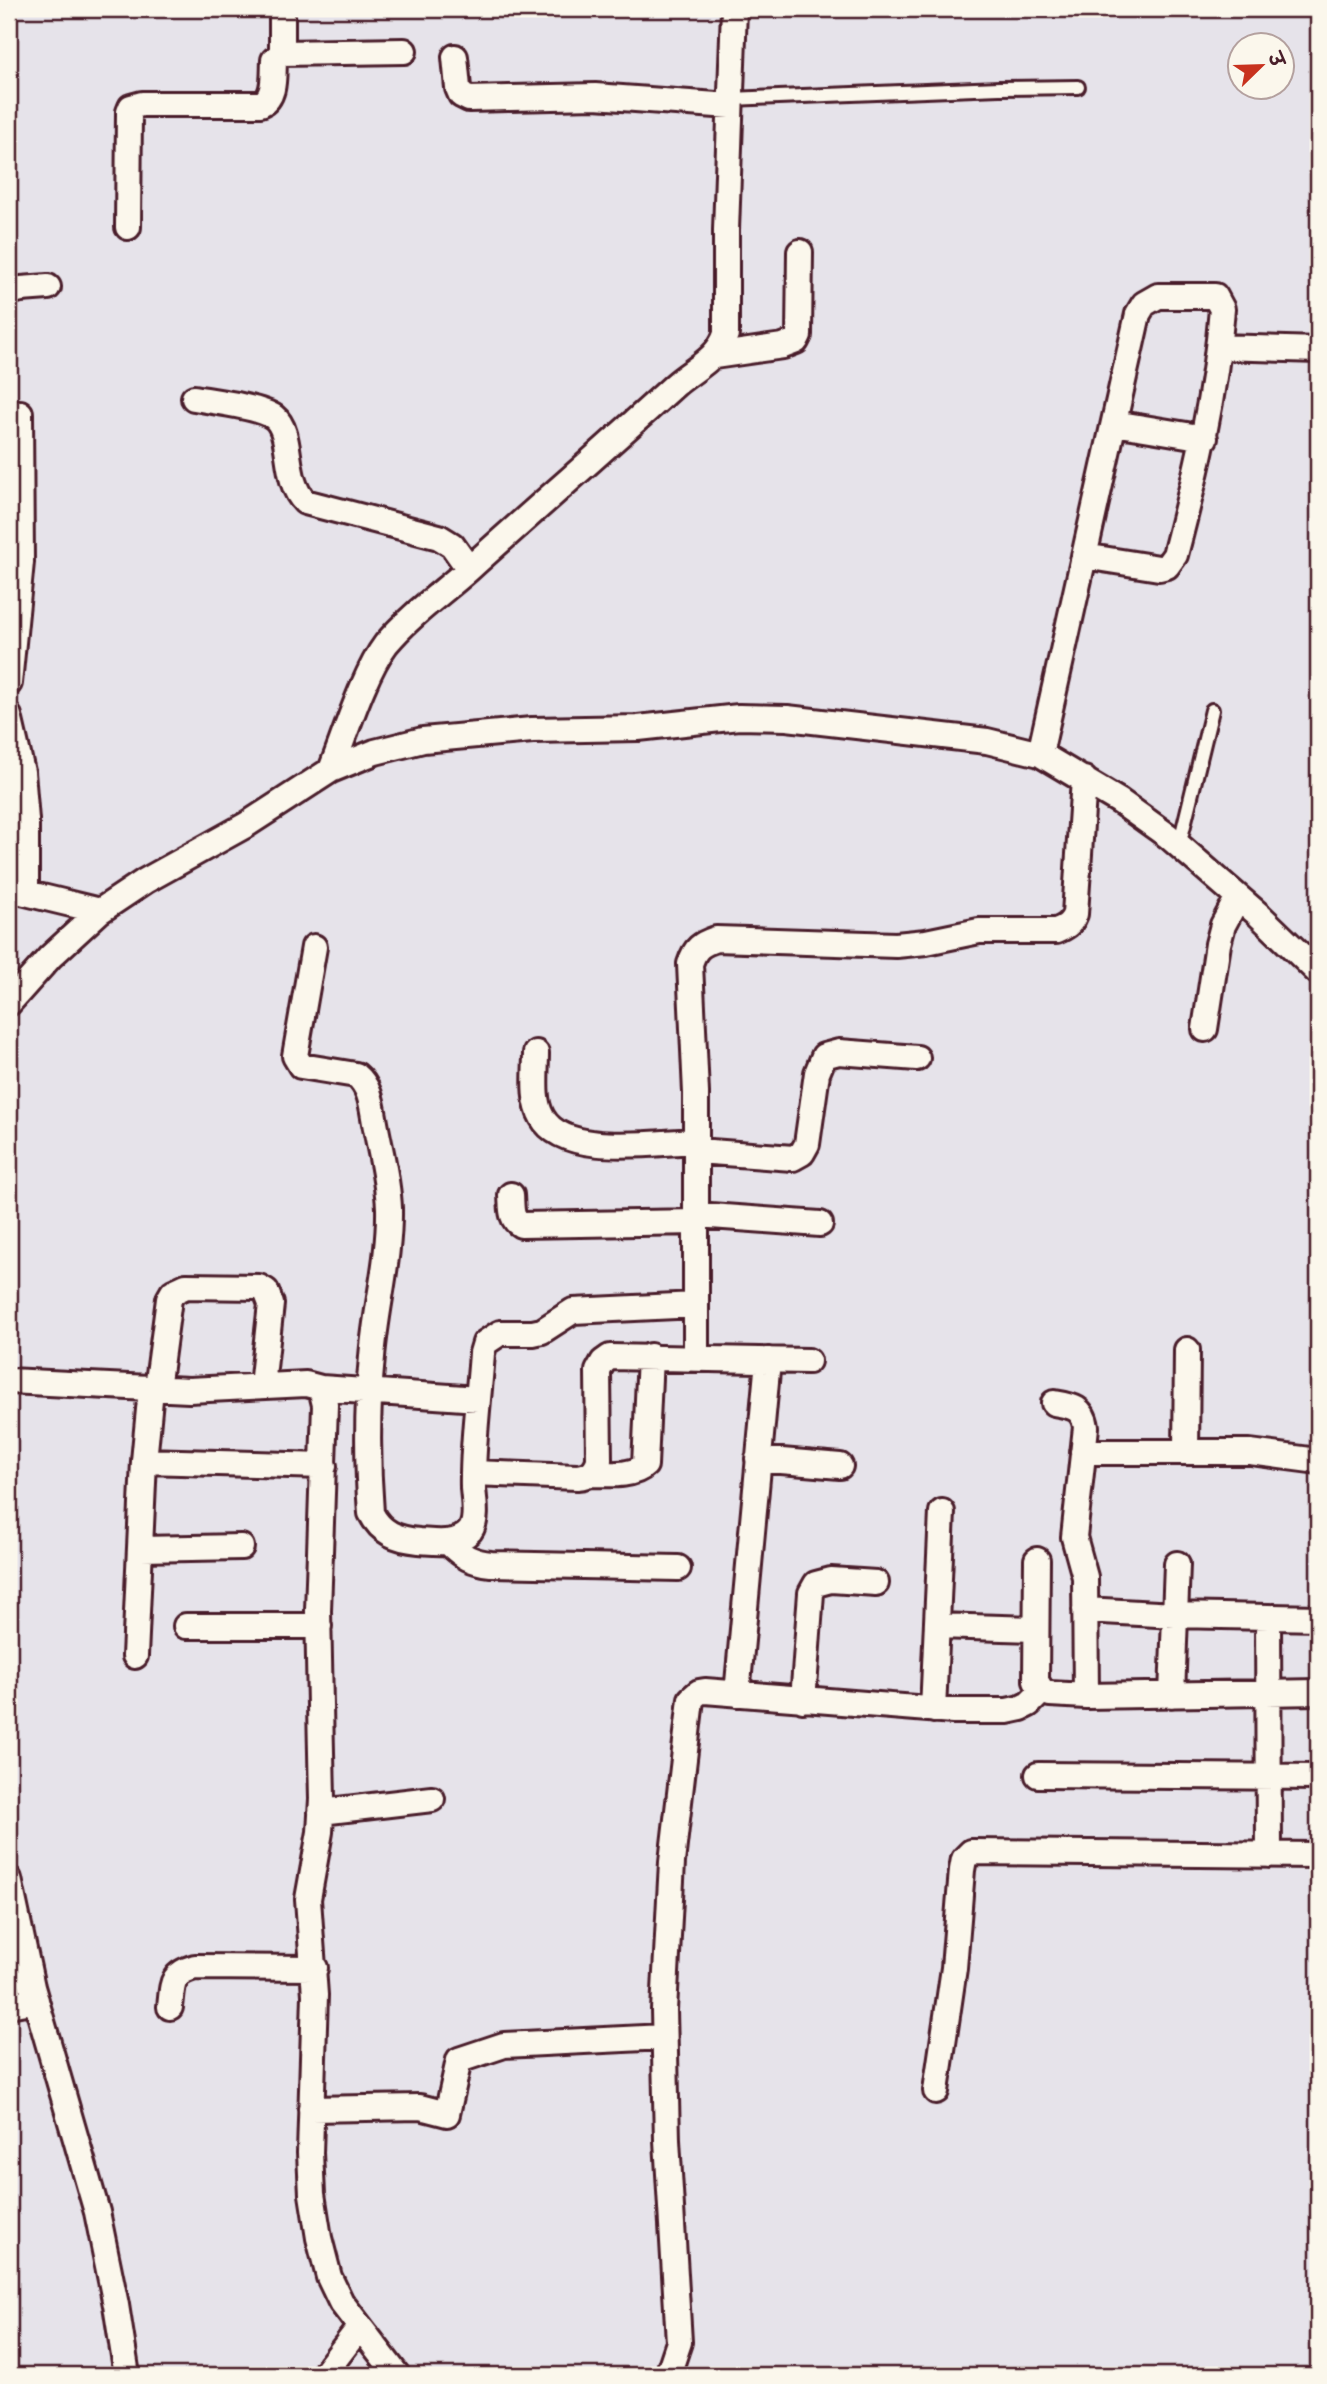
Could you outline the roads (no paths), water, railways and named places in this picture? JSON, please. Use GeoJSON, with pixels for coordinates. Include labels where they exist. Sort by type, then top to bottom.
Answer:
{"type":"FeatureCollection","features":[{"type":"Feature","properties":{"kind":"street"},"geometry":{"type":"LineString","coordinates":[[282,9],[282,53]]}},
{"type":"Feature","properties":{"kind":"street"},"geometry":{"type":"LineString","coordinates":[[331,770],[372,670],[386,644],[646,414],[676,384],[714,356],[722,346],[726,334],[726,230],[734,9]]}},
{"type":"Feature","properties":{"kind":"street"},"geometry":{"type":"LineString","coordinates":[[128,227],[131,107],[142,104],[261,104],[268,101],[271,95],[274,60],[282,53],[404,51]]}},
{"type":"Feature","properties":{"kind":"street"},"geometry":{"type":"LineString","coordinates":[[456,57],[458,88],[461,95],[469,99],[595,96],[731,102]]}},
{"type":"Feature","properties":{"kind":"street"},"geometry":{"type":"LineString","coordinates":[[714,356],[783,346],[796,341],[799,335],[800,252]]}},
{"type":"Feature","properties":{"kind":"street"},"geometry":{"type":"LineString","coordinates":[[9,292],[48,287]]}},
{"type":"Feature","properties":{"kind":"street"},"geometry":{"type":"LineString","coordinates":[[1040,754],[1084,556],[1114,423],[1138,314],[1148,300],[1158,296],[1215,296],[1222,309],[1211,407],[1182,531],[1172,562],[1159,568],[1084,556]]}},
{"type":"Feature","properties":{"kind":"street"},"geometry":{"type":"LineString","coordinates":[[1218,347],[1318,350]]}},
{"type":"Feature","properties":{"kind":"street"},"geometry":{"type":"LineString","coordinates":[[194,398],[264,412],[274,417],[282,429],[297,494],[305,502],[439,537],[452,545],[469,569]]}},
{"type":"Feature","properties":{"kind":"street"},"geometry":{"type":"LineString","coordinates":[[9,683],[21,562],[20,414]]}},
{"type":"Feature","properties":{"kind":"street"},"geometry":{"type":"LineString","coordinates":[[1114,423],[1205,438]]}},
{"type":"Feature","properties":{"kind":"street"},"geometry":{"type":"LineString","coordinates":[[9,716],[22,772],[26,820],[18,891],[100,911]]}},
{"type":"Feature","properties":{"kind":"street"},"geometry":{"type":"LineString","coordinates":[[9,1003],[50,957],[100,911],[145,881],[246,825],[331,770],[375,752],[423,740],[532,730],[638,728],[740,718],[787,718],[987,741],[1040,754],[1119,800],[1180,846],[1318,972]]}},
{"type":"Feature","properties":{"kind":"street"},"geometry":{"type":"LineString","coordinates":[[696,1357],[697,1146],[690,964],[694,951],[702,944],[716,939],[896,945],[979,931],[1056,931],[1066,927],[1075,914],[1084,779]]}},
{"type":"Feature","properties":{"kind":"street"},"geometry":{"type":"LineString","coordinates":[[1205,1029],[1217,944],[1223,925],[1238,897]]}},
{"type":"Feature","properties":{"kind":"street"},"geometry":{"type":"LineString","coordinates":[[314,947],[296,1062],[301,1066],[356,1075],[362,1080],[371,1101],[386,1178],[388,1242],[370,1390],[369,1490],[371,1513],[377,1525],[388,1534],[407,1540],[449,1543],[470,1530],[474,1520],[473,1473],[482,1353],[490,1338],[500,1333],[542,1331],[573,1311],[696,1305]]}},
{"type":"Feature","properties":{"kind":"street"},"geometry":{"type":"LineString","coordinates":[[536,1053],[537,1105],[550,1129],[566,1138],[590,1144],[697,1146],[793,1158],[802,1153],[807,1144],[817,1073],[824,1056],[839,1052],[917,1058]]}},
{"type":"Feature","properties":{"kind":"street"},"geometry":{"type":"LineString","coordinates":[[511,1195],[512,1214],[515,1222],[521,1225],[697,1219],[820,1224]]}},
{"type":"Feature","properties":{"kind":"street"},"geometry":{"type":"LineString","coordinates":[[135,1656],[144,1461],[169,1299],[179,1288],[259,1287],[266,1291],[271,1304],[262,1386]]}},
{"type":"Feature","properties":{"kind":"street"},"geometry":{"type":"LineString","coordinates":[[1186,1452],[1188,1350]]}},
{"type":"Feature","properties":{"kind":"street"},"geometry":{"type":"LineString","coordinates":[[590,1474],[599,1460],[598,1371],[610,1357],[618,1355],[808,1361]]}},
{"type":"Feature","properties":{"kind":"street"},"geometry":{"type":"LineString","coordinates":[[473,1473],[577,1477],[642,1469],[645,1465],[650,1356]]}},
{"type":"Feature","properties":{"kind":"street"},"geometry":{"type":"LineString","coordinates":[[737,1694],[768,1360]]}},
{"type":"Feature","properties":{"kind":"street"},"geometry":{"type":"LineString","coordinates":[[9,1381],[189,1390],[306,1384],[321,1388],[478,1399]]}},
{"type":"Feature","properties":{"kind":"street"},"geometry":{"type":"LineString","coordinates":[[321,1388],[325,1405],[318,1626],[321,1812],[308,1899],[315,1968],[311,2180],[319,2238],[329,2277],[359,2328],[397,2375]]}},
{"type":"Feature","properties":{"kind":"street"},"geometry":{"type":"LineString","coordinates":[[1054,1403],[1075,1406],[1082,1412],[1086,1427],[1074,1537],[1085,1577],[1086,1696]]}},
{"type":"Feature","properties":{"kind":"street"},"geometry":{"type":"LineString","coordinates":[[1083,1452],[1250,1452],[1317,1456]]}},
{"type":"Feature","properties":{"kind":"street"},"geometry":{"type":"LineString","coordinates":[[758,1459],[839,1466]]}},
{"type":"Feature","properties":{"kind":"street"},"geometry":{"type":"LineString","coordinates":[[144,1461],[324,1466]]}},
{"type":"Feature","properties":{"kind":"street"},"geometry":{"type":"LineString","coordinates":[[933,1710],[939,1626],[942,1512]]}},
{"type":"Feature","properties":{"kind":"street"},"geometry":{"type":"LineString","coordinates":[[449,1543],[462,1556],[483,1563],[678,1568]]}},
{"type":"Feature","properties":{"kind":"street"},"geometry":{"type":"LineString","coordinates":[[141,1549],[241,1547]]}},
{"type":"Feature","properties":{"kind":"street"},"geometry":{"type":"LineString","coordinates":[[1037,1560],[1036,1681],[1042,1691],[1086,1696],[1318,1692]]}},
{"type":"Feature","properties":{"kind":"street"},"geometry":{"type":"LineString","coordinates":[[1172,1695],[1177,1564]]}},
{"type":"Feature","properties":{"kind":"street"},"geometry":{"type":"LineString","coordinates":[[803,1700],[811,1593],[816,1584],[831,1580],[876,1583]]}},
{"type":"Feature","properties":{"kind":"street"},"geometry":{"type":"LineString","coordinates":[[1086,1610],[1318,1618]]}},
{"type":"Feature","properties":{"kind":"street"},"geometry":{"type":"LineString","coordinates":[[1268,1617],[1269,1855]]}},
{"type":"Feature","properties":{"kind":"street"},"geometry":{"type":"LineString","coordinates":[[187,1626],[318,1626]]}},
{"type":"Feature","properties":{"kind":"street"},"geometry":{"type":"LineString","coordinates":[[939,1626],[1036,1629]]}},
{"type":"Feature","properties":{"kind":"street"},"geometry":{"type":"LineString","coordinates":[[668,2375],[679,2342],[664,2037],[672,1861],[691,1699],[699,1692],[933,1710],[1007,1711],[1029,1704],[1042,1691]]}},
{"type":"Feature","properties":{"kind":"street"},"geometry":{"type":"LineString","coordinates":[[1038,1775],[1318,1777]]}},
{"type":"Feature","properties":{"kind":"street"},"geometry":{"type":"LineString","coordinates":[[321,1812],[432,1799]]}},
{"type":"Feature","properties":{"kind":"street"},"geometry":{"type":"LineString","coordinates":[[936,2091],[954,1968],[962,1870],[964,1859],[971,1852],[1318,1856]]}},
{"type":"Feature","properties":{"kind":"street"},"geometry":{"type":"LineString","coordinates":[[9,1879],[36,2000],[97,2212],[128,2375]]}},
{"type":"Feature","properties":{"kind":"street"},"geometry":{"type":"LineString","coordinates":[[170,2007],[173,1981],[182,1971],[195,1967],[315,1968]]}},
{"type":"Feature","properties":{"kind":"street"},"geometry":{"type":"LineString","coordinates":[[9,2005],[36,2000]]}},
{"type":"Feature","properties":{"kind":"street"},"geometry":{"type":"LineString","coordinates":[[311,2109],[420,2107],[447,2114],[459,2060],[504,2045],[664,2037]]}},
{"type":"Feature","properties":{"kind":"street"},"geometry":{"type":"LineString","coordinates":[[323,2375],[359,2328]]}},
{"type":"Feature","properties":{"kind":"lane"},"geometry":{"type":"LineString","coordinates":[[731,102],[999,88],[1078,87]]}},
{"type":"Feature","properties":{"kind":"lane"},"geometry":{"type":"LineString","coordinates":[[1180,846],[1212,710]]}}]}
